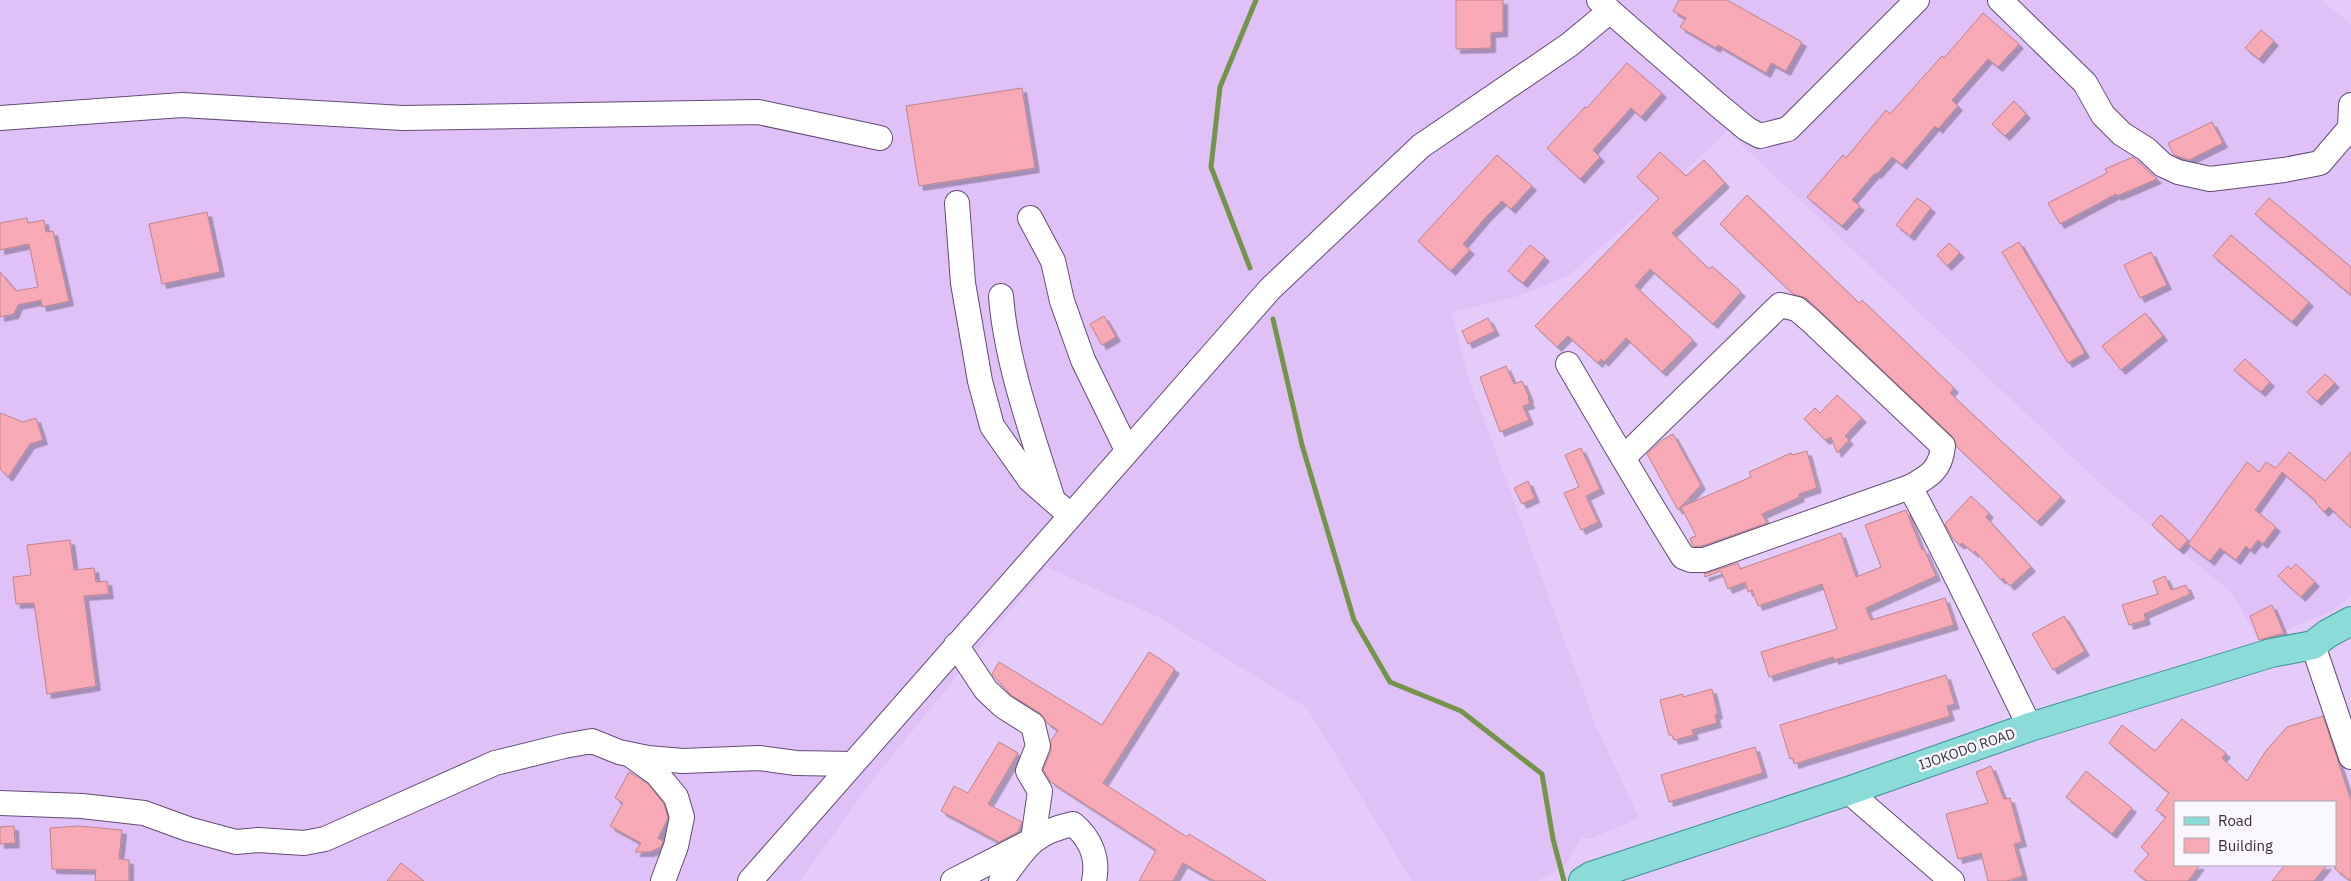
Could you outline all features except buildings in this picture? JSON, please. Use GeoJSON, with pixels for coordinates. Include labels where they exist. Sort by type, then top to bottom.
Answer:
{"type":"FeatureCollection","features":[{"type":"Feature","properties":{"kind":"main road","name":"IJOKODO ROAD"},"geometry":{"type":"LineString","coordinates":[[1587,878],[2030,728],[2271,653],[2313,645],[2327,634],[2351,622]]}},
{"type":"Feature","properties":{"kind":"street"},"geometry":{"type":"LineString","coordinates":[[750,881],[956,645],[1062,508],[1127,450],[1270,289],[1421,146],[1569,45],[1605,5],[1718,105],[1747,129],[1760,136],[1788,129],[1917,0]]}},
{"type":"Feature","properties":{"kind":"street"},"geometry":{"type":"LineString","coordinates":[[2000,0],[2085,83],[2103,115],[2122,134],[2146,149],[2163,165],[2178,172],[2210,179],[2284,170],[2320,163],[2350,128],[2351,105]]}},
{"type":"Feature","properties":{"kind":"street"},"geometry":{"type":"LineString","coordinates":[[0,118],[182,105],[403,118],[758,112],[880,138]]}},
{"type":"Feature","properties":{"kind":"street"},"geometry":{"type":"LineString","coordinates":[[957,203],[964,283],[980,381],[992,426],[1030,480],[1062,508]]}},
{"type":"Feature","properties":{"kind":"street"},"geometry":{"type":"LineString","coordinates":[[1030,218],[1053,261],[1062,301],[1083,360],[1127,450]]}},
{"type":"Feature","properties":{"kind":"street"},"geometry":{"type":"LineString","coordinates":[[1001,296],[1002,315],[1021,396],[1062,508]]}},
{"type":"Feature","properties":{"kind":"street"},"geometry":{"type":"LineString","coordinates":[[1568,364],[1623,458],[1683,557],[1691,560],[1704,560],[1910,487],[1927,477],[1942,462],[1943,446],[1810,320],[1797,309],[1780,305],[1623,458]]}},
{"type":"Feature","properties":{"kind":"street"},"geometry":{"type":"LineString","coordinates":[[1910,487],[1936,533],[1965,599],[2030,728]]}},
{"type":"Feature","properties":{"kind":"street"},"geometry":{"type":"LineString","coordinates":[[956,645],[986,690],[1003,706],[1033,725],[1038,746],[1028,771],[1040,791],[1033,840],[1001,881]]}},
{"type":"Feature","properties":{"kind":"street"},"geometry":{"type":"LineString","coordinates":[[2313,645],[2351,757]]}},
{"type":"Feature","properties":{"kind":"street"},"geometry":{"type":"LineString","coordinates":[[0,803],[82,806],[144,813],[188,830],[236,842],[258,840],[304,843],[338,833],[495,764],[564,746],[592,741],[629,754],[683,761],[760,758],[796,763],[852,764]]}},
{"type":"Feature","properties":{"kind":"street"},"geometry":{"type":"LineString","coordinates":[[629,754],[657,774],[676,797],[682,817],[676,846],[663,881]]}},
{"type":"Feature","properties":{"kind":"street"},"geometry":{"type":"LineString","coordinates":[[1848,791],[1952,881]]}},
{"type":"Feature","properties":{"kind":"street"},"geometry":{"type":"LineString","coordinates":[[953,881],[1054,828],[1073,824],[1083,833],[1093,848],[1094,881]]}},
{"type":"Feature","properties":{"kind":"shaded area"},"geometry":{"type":"Polygon","coordinates":[[[0,0],[2321,0],[2351,24],[2351,596],[2330,612],[2259,641],[2232,593],[2105,488],[1727,131],[1649,205],[1568,276],[1516,297],[1451,312],[1468,376],[1596,726],[1639,818],[1593,838],[1581,838],[1566,864],[1538,881],[1412,881],[1307,708],[1160,618],[1046,567],[874,778],[800,881],[0,881],[0,0]]]}},
{"type":"Feature","properties":{"kind":"waterway"},"geometry":{"type":"LineString","coordinates":[[1250,268],[1211,167],[1220,87],[1256,0]]}},
{"type":"Feature","properties":{"kind":"waterway"},"geometry":{"type":"LineString","coordinates":[[1273,319],[1302,445],[1354,620],[1390,682],[1461,711],[1542,774],[1553,839],[1564,881]]}}]}
